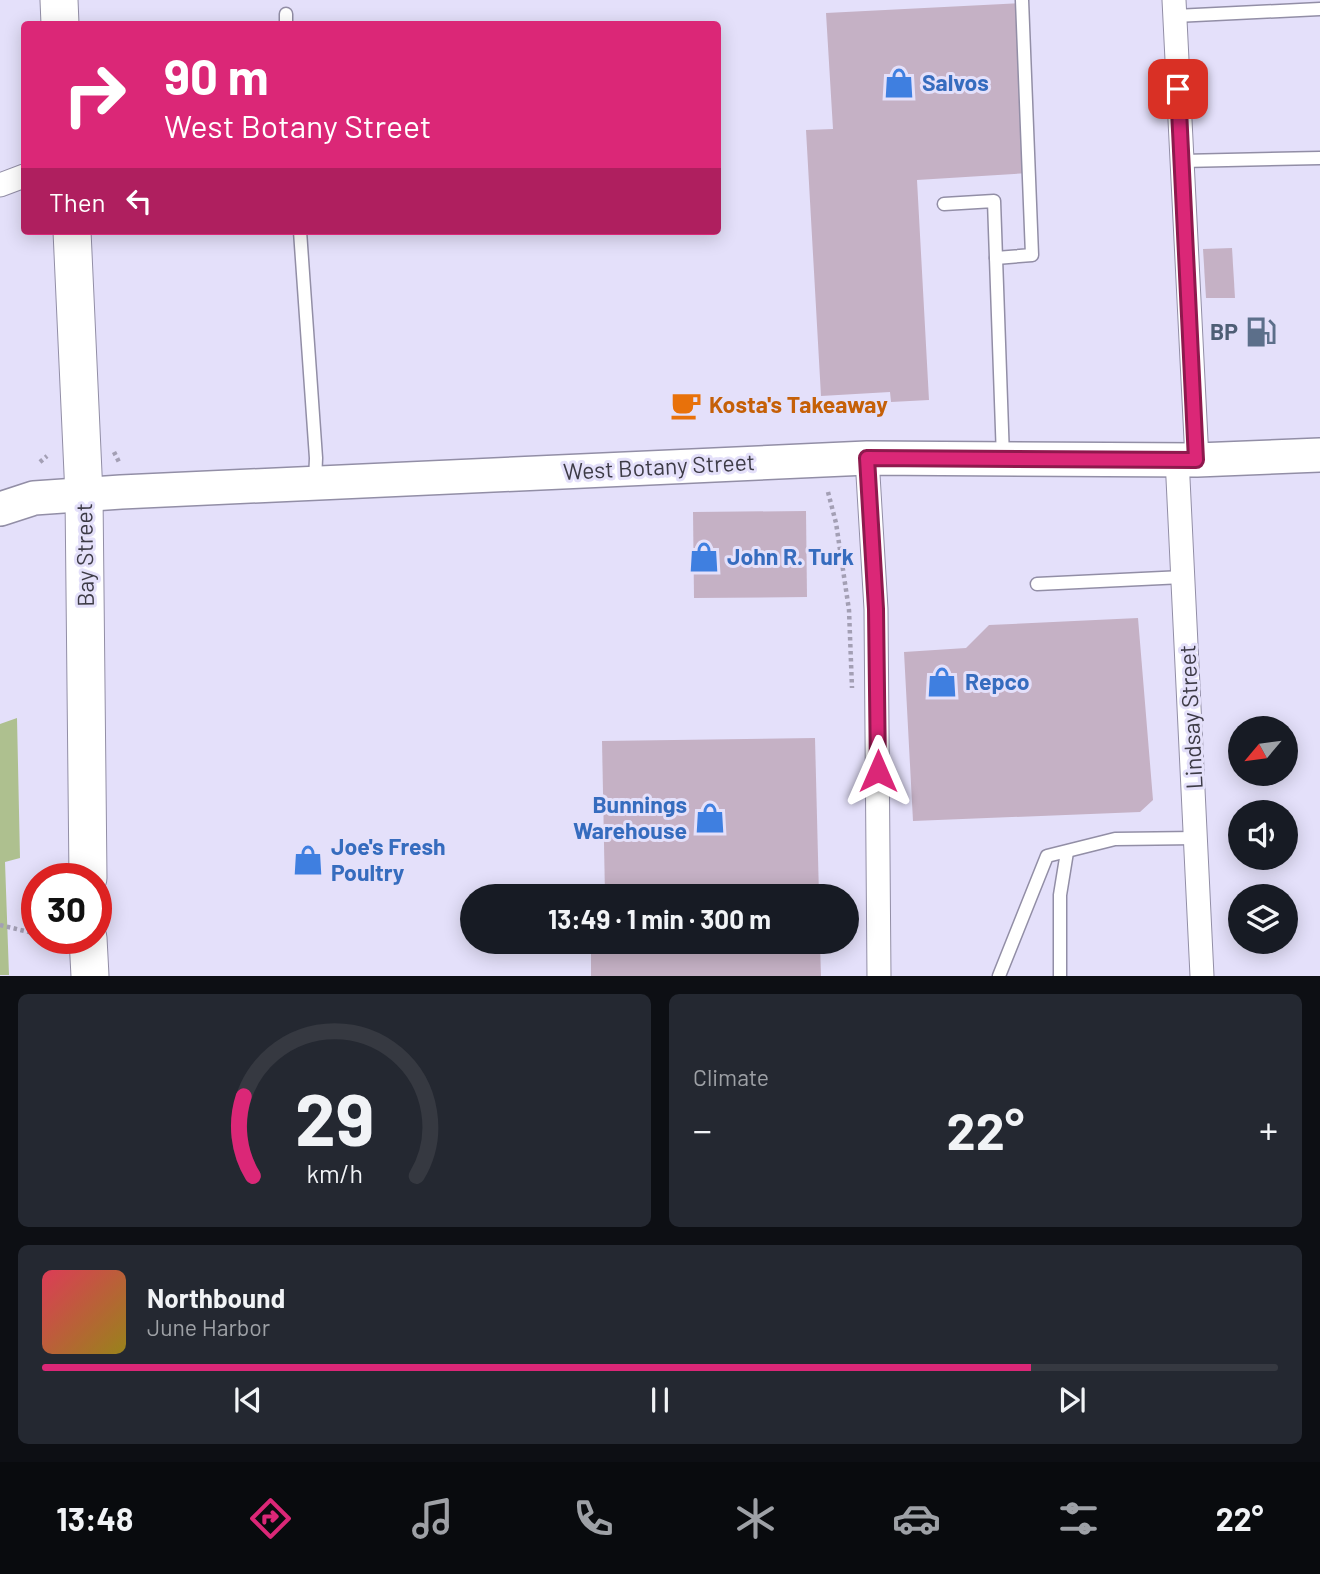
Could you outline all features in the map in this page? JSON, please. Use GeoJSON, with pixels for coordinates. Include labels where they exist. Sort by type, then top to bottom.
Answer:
{"type":"FeatureCollection","features":[{"type":"Feature","properties":{"kind":"main road"},"geometry":{"type":"LineString","coordinates":[[59,0],[60,21]]}},
{"type":"Feature","properties":{"kind":"main road","name":"Bay Street"},"geometry":{"type":"LineString","coordinates":[[72,235],[84,495],[88,863]]}},
{"type":"Feature","properties":{"kind":"main road","name":"West Botany Street"},"geometry":{"type":"LineString","coordinates":[[0,509],[34,498],[84,495],[867,458],[1187,459],[1320,455]]}},
{"type":"Feature","properties":{"kind":"main road"},"geometry":{"type":"LineString","coordinates":[[89,954],[90,975]]}},
{"type":"Feature","properties":{"kind":"street","name":"Lindsay Street"},"geometry":{"type":"LineString","coordinates":[[1175,8],[1182,161],[1187,459],[1183,577],[1202,975]]}},
{"type":"Feature","properties":{"kind":"street"},"geometry":{"type":"LineString","coordinates":[[0,185],[21,177]]}},
{"type":"Feature","properties":{"kind":"street"},"geometry":{"type":"LineString","coordinates":[[867,458],[876,609],[879,975]]}},
{"type":"Feature","properties":{"kind":"lane"},"geometry":{"type":"LineString","coordinates":[[996,258],[1032,255],[1022,0]]}},
{"type":"Feature","properties":{"kind":"lane"},"geometry":{"type":"LineString","coordinates":[[1175,8],[1320,9]]}},
{"type":"Feature","properties":{"kind":"lane"},"geometry":{"type":"LineString","coordinates":[[1182,161],[1320,158]]}},
{"type":"Feature","properties":{"kind":"lane"},"geometry":{"type":"LineString","coordinates":[[944,204],[994,201],[1003,458]]}},
{"type":"Feature","properties":{"kind":"lane"},"geometry":{"type":"LineString","coordinates":[[300,235],[316,458],[315,482]]}},
{"type":"Feature","properties":{"kind":"lane"},"geometry":{"type":"LineString","coordinates":[[1037,584],[1183,577]]}},
{"type":"Feature","properties":{"kind":"lane"},"geometry":{"type":"LineString","coordinates":[[999,975],[1047,856],[1115,839],[1197,838]]}},
{"type":"Feature","properties":{"kind":"lane"},"geometry":{"type":"LineString","coordinates":[[1060,975],[1060,895],[1067,852]]}},
{"type":"Feature","properties":{"kind":"path"},"geometry":{"type":"LineString","coordinates":[[114,452],[119,462]]}},
{"type":"Feature","properties":{"kind":"path"},"geometry":{"type":"LineString","coordinates":[[40,461],[47,456]]}},
{"type":"Feature","properties":{"kind":"path"},"geometry":{"type":"LineString","coordinates":[[828,492],[836,523],[848,598],[852,690]]}},
{"type":"Feature","properties":{"kind":"path"},"geometry":{"type":"LineString","coordinates":[[0,925],[21,930]]}},
{"type":"Feature","properties":{"kind":"green space"},"geometry":{"type":"Polygon","coordinates":[[[17,718],[20,858],[5,862],[9,975],[0,975],[0,724],[17,718]]]}},
{"type":"Feature","properties":{"kind":"building"},"geometry":{"type":"Polygon","coordinates":[[[1021,3],[1029,173],[917,180],[929,400],[891,402],[890,392],[821,396],[806,130],[833,129],[826,13],[1021,3]]]}},
{"type":"Feature","properties":{"kind":"building"},"geometry":{"type":"Polygon","coordinates":[[[1232,248],[1235,298],[1206,298],[1203,249],[1232,248]]]}},
{"type":"Feature","properties":{"kind":"building"},"geometry":{"type":"Polygon","coordinates":[[[806,511],[807,597],[694,598],[693,512],[806,511]]]}},
{"type":"Feature","properties":{"kind":"building"},"geometry":{"type":"Polygon","coordinates":[[[1138,618],[1153,800],[1140,812],[913,821],[904,652],[966,648],[989,625],[1138,618]]]}},
{"type":"Feature","properties":{"kind":"building","name":"Bunnings Warehouse"},"geometry":{"type":"Polygon","coordinates":[[[815,738],[819,884],[605,884],[602,741],[815,738]]]}},
{"type":"Feature","properties":{"kind":"building"},"geometry":{"type":"Polygon","coordinates":[[[591,954],[820,954],[821,976],[591,976],[591,954]]]}},
{"type":"Feature","properties":{"kind":"place","name":"Salvos"},"geometry":{"type":"Point","coordinates":[899,83]}},
{"type":"Feature","properties":{"kind":"place","name":"BP"},"geometry":{"type":"Point","coordinates":[1261,332]}},
{"type":"Feature","properties":{"kind":"place","name":"Kosta's Takeaway"},"geometry":{"type":"Point","coordinates":[686,405]}},
{"type":"Feature","properties":{"kind":"place","name":"John R. Turk"},"geometry":{"type":"Point","coordinates":[704,557]}},
{"type":"Feature","properties":{"kind":"place","name":"Repco"},"geometry":{"type":"Point","coordinates":[942,682]}},
{"type":"Feature","properties":{"kind":"place","name":"Bunnings Warehouse"},"geometry":{"type":"Point","coordinates":[710,818]}},
{"type":"Feature","properties":{"kind":"place","name":"Joe's Fresh Poultry"},"geometry":{"type":"Point","coordinates":[308,860]}},
{"type":"Feature","properties":{"kind":"route"},"geometry":{"type":"LineString","coordinates":[[878,771],[876,609],[867,458],[1196,460],[1178,89]]}}]}
